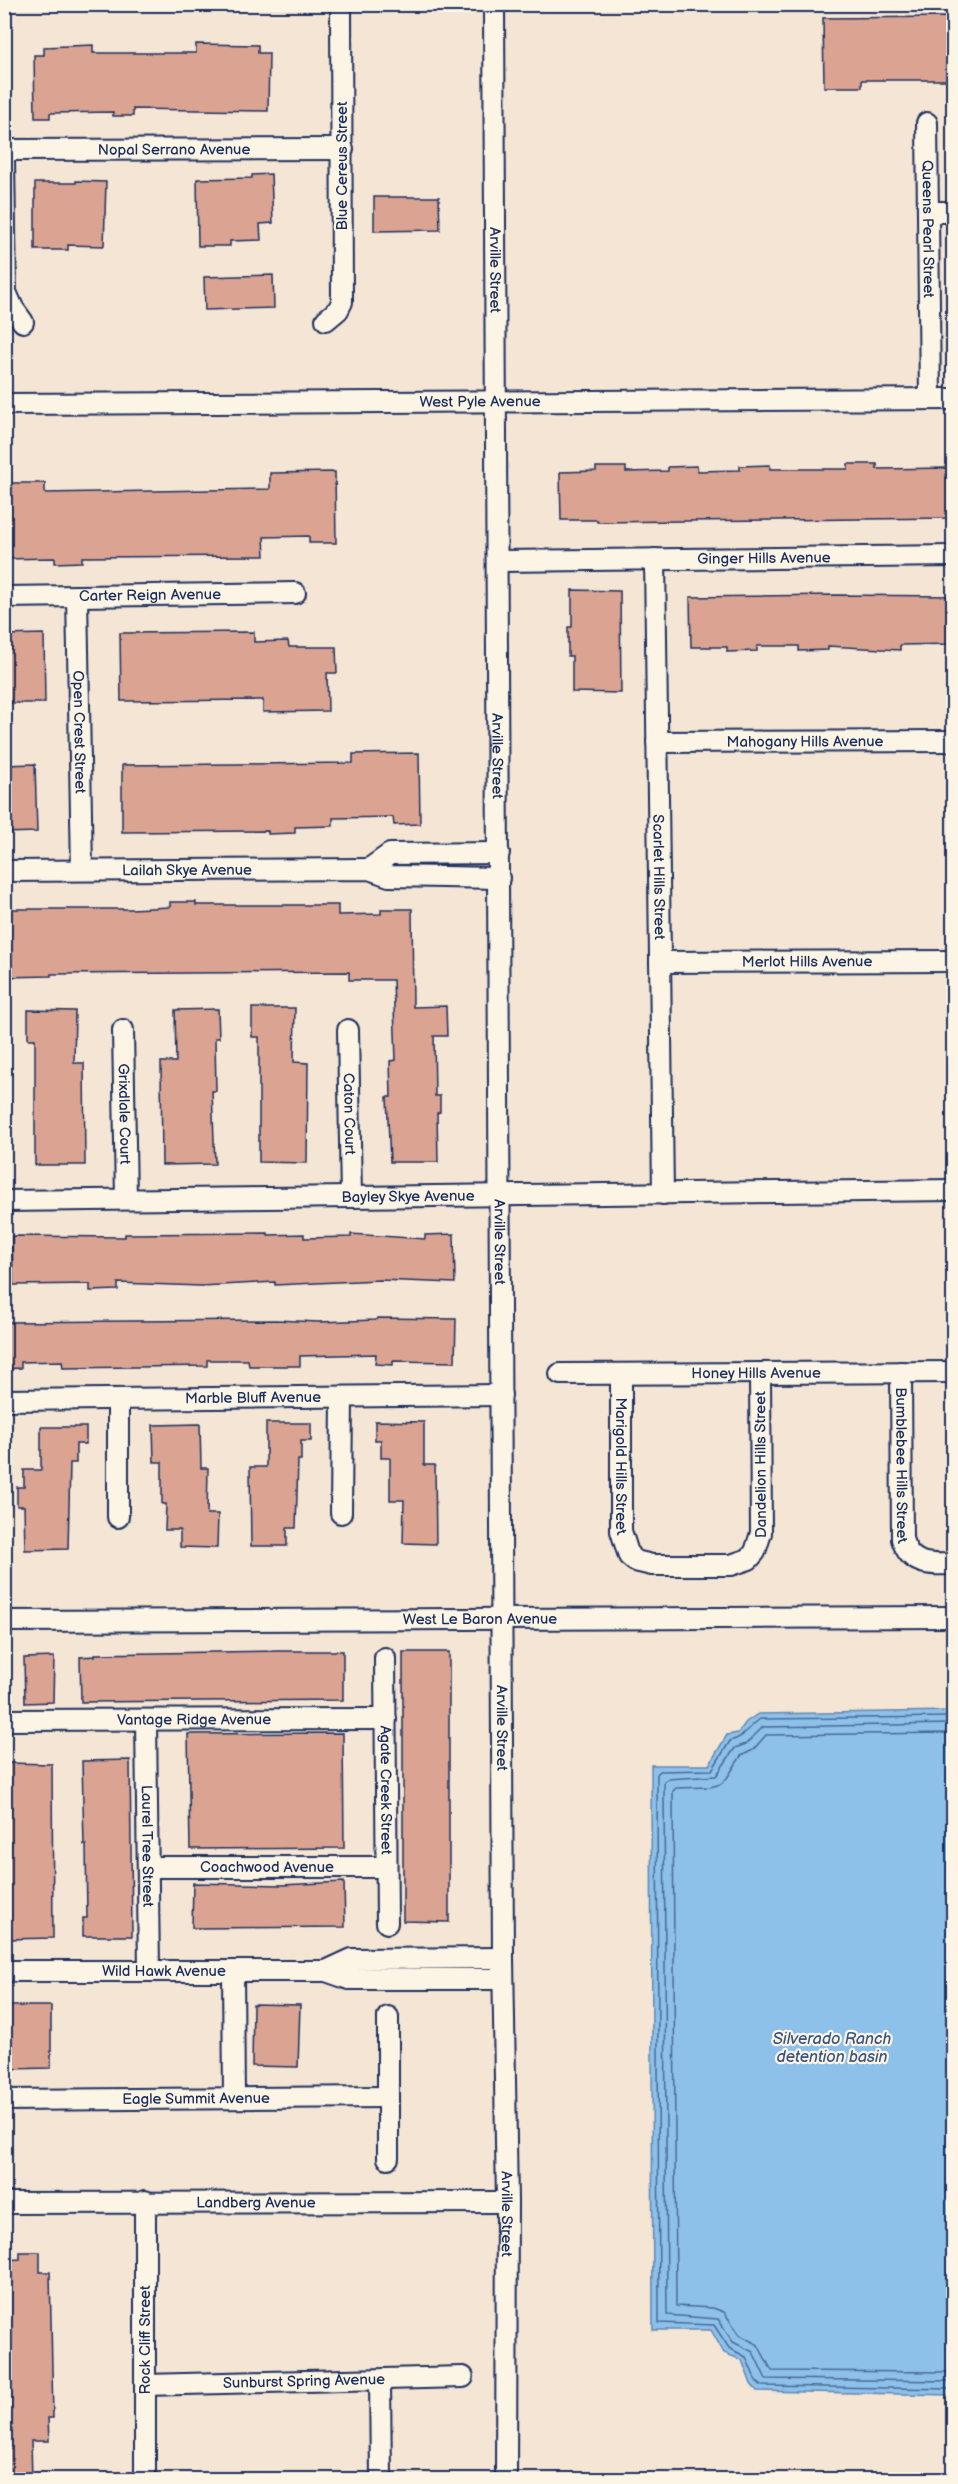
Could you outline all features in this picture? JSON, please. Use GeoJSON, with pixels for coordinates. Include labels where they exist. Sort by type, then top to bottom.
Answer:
{"type":"FeatureCollection","features":[{"type":"Feature","properties":{"kind":"street","name":"Blue Cereus Street"},"geometry":{"type":"LineString","coordinates":[[326,320],[338,310],[342,302],[341,4]]}},
{"type":"Feature","properties":{"kind":"street","name":"Arville Street"},"geometry":{"type":"LineString","coordinates":[[494,4],[500,878],[503,1979],[507,2202],[506,2480]]}},
{"type":"Feature","properties":{"kind":"street","name":"Queens Pearl Street"},"geometry":{"type":"LineString","coordinates":[[927,123],[930,399]]}},
{"type":"Feature","properties":{"kind":"street","name":"Nopal Serrano Avenue"},"geometry":{"type":"LineString","coordinates":[[4,150],[343,149]]}},
{"type":"Feature","properties":{"kind":"street"},"geometry":{"type":"LineString","coordinates":[[4,160],[6,292],[23,322]]}},
{"type":"Feature","properties":{"kind":"street"},"geometry":{"type":"LineString","coordinates":[[928,213],[954,212]]}},
{"type":"Feature","properties":{"kind":"street","name":"West Pyle Avenue"},"geometry":{"type":"LineString","coordinates":[[4,404],[954,399]]}},
{"type":"Feature","properties":{"kind":"street","name":"Ginger Hills Avenue"},"geometry":{"type":"LineString","coordinates":[[498,561],[954,556]]}},
{"type":"Feature","properties":{"kind":"street","name":"Scarlet Hills Street"},"geometry":{"type":"LineString","coordinates":[[655,559],[663,1194]]}},
{"type":"Feature","properties":{"kind":"street","name":"Carter Reign Avenue"},"geometry":{"type":"LineString","coordinates":[[4,597],[295,593]]}},
{"type":"Feature","properties":{"kind":"street","name":"Open Crest Street"},"geometry":{"type":"LineString","coordinates":[[77,596],[81,870]]}},
{"type":"Feature","properties":{"kind":"street","name":"Mahogany Hills Avenue"},"geometry":{"type":"LineString","coordinates":[[657,742],[954,741]]}},
{"type":"Feature","properties":{"kind":"street"},"geometry":{"type":"LineString","coordinates":[[369,869],[390,854],[499,853]]}},
{"type":"Feature","properties":{"kind":"street"},"geometry":{"type":"LineString","coordinates":[[420,854],[420,877]]}},
{"type":"Feature","properties":{"kind":"street","name":"Lailah Skye Avenue"},"geometry":{"type":"LineString","coordinates":[[4,871],[369,869],[389,876],[500,878]]}},
{"type":"Feature","properties":{"kind":"street","name":"Merlot Hills Avenue"},"geometry":{"type":"LineString","coordinates":[[660,962],[954,961]]}},
{"type":"Feature","properties":{"kind":"street","name":"Grixdlale Court"},"geometry":{"type":"LineString","coordinates":[[123,1029],[126,1199]]}},
{"type":"Feature","properties":{"kind":"street","name":"Caton Court"},"geometry":{"type":"LineString","coordinates":[[348,1030],[351,1197]]}},
{"type":"Feature","properties":{"kind":"street","name":"Bayley Skye Avenue"},"geometry":{"type":"LineString","coordinates":[[4,1201],[954,1190]]}},
{"type":"Feature","properties":{"kind":"street","name":"Bumblebee Hills Street"},"geometry":{"type":"LineString","coordinates":[[901,1372],[901,1530],[909,1556],[923,1563],[954,1564]]}},
{"type":"Feature","properties":{"kind":"street","name":"Honey Hills Avenue"},"geometry":{"type":"LineString","coordinates":[[560,1374],[954,1372]]}},
{"type":"Feature","properties":{"kind":"street","name":"Dandelion Hills Street"},"geometry":{"type":"LineString","coordinates":[[629,1556],[643,1564],[731,1565],[741,1563],[752,1556],[761,1533],[760,1373]]}},
{"type":"Feature","properties":{"kind":"street","name":"Marigold Hills Street"},"geometry":{"type":"LineString","coordinates":[[621,1374],[621,1530],[629,1556]]}},
{"type":"Feature","properties":{"kind":"street","name":"Marble Bluff Avenue"},"geometry":{"type":"LineString","coordinates":[[4,1400],[501,1395]]}},
{"type":"Feature","properties":{"kind":"street"},"geometry":{"type":"LineString","coordinates":[[341,1514],[342,1397]]}},
{"type":"Feature","properties":{"kind":"street"},"geometry":{"type":"LineString","coordinates":[[118,1399],[118,1517]]}},
{"type":"Feature","properties":{"kind":"street","name":"West Le Baron Avenue"},"geometry":{"type":"LineString","coordinates":[[4,1621],[954,1617]]}},
{"type":"Feature","properties":{"kind":"street","name":"Agate Creek Street"},"geometry":{"type":"LineString","coordinates":[[385,1658],[387,1923]]}},
{"type":"Feature","properties":{"kind":"street","name":"Vantage Ridge Avenue"},"geometry":{"type":"LineString","coordinates":[[4,1720],[386,1719]]}},
{"type":"Feature","properties":{"kind":"street","name":"Laurel Tree Street"},"geometry":{"type":"LineString","coordinates":[[146,1720],[149,1971]]}},
{"type":"Feature","properties":{"kind":"street","name":"Coachwood Avenue"},"geometry":{"type":"LineString","coordinates":[[148,1868],[386,1867]]}},
{"type":"Feature","properties":{"kind":"street","name":"Wild Hawk Avenue"},"geometry":{"type":"LineString","coordinates":[[326,1971],[352,1959],[503,1958]]}},
{"type":"Feature","properties":{"kind":"street","name":"Wild Hawk Avenue"},"geometry":{"type":"LineString","coordinates":[[4,1971],[326,1971],[350,1979],[503,1979]]}},
{"type":"Feature","properties":{"kind":"street"},"geometry":{"type":"LineString","coordinates":[[233,1971],[234,2098]]}},
{"type":"Feature","properties":{"kind":"street"},"geometry":{"type":"LineString","coordinates":[[388,2017],[388,2158]]}},
{"type":"Feature","properties":{"kind":"street","name":"Eagle Summit Avenue"},"geometry":{"type":"LineString","coordinates":[[4,2100],[388,2097]]}},
{"type":"Feature","properties":{"kind":"street","name":"Rock Cliff Street"},"geometry":{"type":"LineString","coordinates":[[145,2201],[145,2480]]}},
{"type":"Feature","properties":{"kind":"street","name":"Landberg Avenue"},"geometry":{"type":"LineString","coordinates":[[4,2203],[507,2202]]}},
{"type":"Feature","properties":{"kind":"street","name":"Sunburst Spring Avenue"},"geometry":{"type":"LineString","coordinates":[[145,2385],[463,2377]]}},
{"type":"Feature","properties":{"kind":"street"},"geometry":{"type":"LineString","coordinates":[[380,2380],[381,2480]]}},
{"type":"Feature","properties":{"kind":"water","name":"Silverado Ranch detention basin"},"geometry":{"type":"Polygon","coordinates":[[[953,1711],[953,2395],[757,2391],[751,2384],[742,2360],[724,2353],[711,2330],[653,2330],[651,1765],[709,1765],[727,1735],[738,1733],[746,1722],[758,1714],[953,1711]]]}},
{"type":"Feature","properties":{"kind":"building"},"geometry":{"type":"Polygon","coordinates":[[[953,17],[953,80],[862,80],[862,87],[824,87],[823,18],[953,17]]]}},
{"type":"Feature","properties":{"kind":"building"},"geometry":{"type":"Polygon","coordinates":[[[196,44],[258,45],[258,53],[269,53],[268,111],[133,109],[133,116],[113,116],[113,112],[50,113],[50,118],[35,118],[34,55],[44,55],[44,47],[93,45],[93,53],[196,53],[196,44]]]}},
{"type":"Feature","properties":{"kind":"building"},"geometry":{"type":"Polygon","coordinates":[[[271,174],[273,223],[260,224],[261,240],[230,241],[230,246],[198,246],[197,179],[252,178],[252,175],[271,174]]]}},
{"type":"Feature","properties":{"kind":"building"},"geometry":{"type":"Polygon","coordinates":[[[76,181],[106,182],[104,246],[68,245],[68,250],[35,250],[35,183],[76,183],[76,181]]]}},
{"type":"Feature","properties":{"kind":"building"},"geometry":{"type":"Polygon","coordinates":[[[374,197],[439,197],[440,230],[374,231],[374,197]]]}},
{"type":"Feature","properties":{"kind":"building"},"geometry":{"type":"Polygon","coordinates":[[[273,275],[274,308],[205,310],[204,277],[273,275]]]}},
{"type":"Feature","properties":{"kind":"building"},"geometry":{"type":"Polygon","coordinates":[[[848,464],[877,464],[877,469],[950,468],[949,518],[597,522],[597,520],[561,520],[560,472],[596,471],[596,467],[626,467],[626,472],[668,471],[668,467],[697,466],[698,471],[740,470],[740,466],[770,465],[770,469],[848,469],[848,464]]]}},
{"type":"Feature","properties":{"kind":"building"},"geometry":{"type":"Polygon","coordinates":[[[335,472],[336,543],[309,543],[309,536],[264,537],[265,556],[82,557],[82,562],[55,563],[55,558],[4,559],[4,483],[45,483],[45,493],[270,489],[270,473],[335,472]]]}},
{"type":"Feature","properties":{"kind":"building"},"geometry":{"type":"Polygon","coordinates":[[[572,590],[620,591],[621,693],[572,692],[572,656],[568,656],[568,627],[572,627],[572,590]]]}},
{"type":"Feature","properties":{"kind":"building"},"geometry":{"type":"Polygon","coordinates":[[[954,596],[954,644],[900,645],[900,650],[828,646],[828,650],[799,651],[799,646],[757,646],[757,651],[727,652],[727,647],[691,647],[690,597],[954,596]]]}},
{"type":"Feature","properties":{"kind":"building"},"geometry":{"type":"Polygon","coordinates":[[[254,632],[254,642],[288,641],[289,647],[336,647],[337,673],[327,673],[328,711],[263,712],[263,700],[121,701],[120,633],[254,632]]]}},
{"type":"Feature","properties":{"kind":"building"},"geometry":{"type":"Polygon","coordinates":[[[44,634],[45,703],[4,703],[4,635],[44,634]]]}},
{"type":"Feature","properties":{"kind":"building"},"geometry":{"type":"Polygon","coordinates":[[[419,753],[420,824],[394,825],[393,817],[333,818],[333,826],[295,827],[295,833],[268,834],[268,831],[122,832],[122,765],[353,763],[353,754],[419,753]]]}},
{"type":"Feature","properties":{"kind":"building"},"geometry":{"type":"Polygon","coordinates":[[[35,764],[37,832],[4,833],[4,765],[35,764]]]}},
{"type":"Feature","properties":{"kind":"building"},"geometry":{"type":"Polygon","coordinates":[[[170,902],[196,902],[196,905],[338,905],[338,915],[381,914],[381,909],[412,909],[413,1007],[446,1006],[447,1036],[434,1036],[435,1096],[440,1096],[440,1112],[437,1113],[438,1162],[390,1162],[387,1097],[391,1097],[390,1061],[396,1060],[393,980],[349,980],[349,972],[51,974],[51,976],[4,977],[4,909],[131,909],[170,907],[170,902]]]}},
{"type":"Feature","properties":{"kind":"building"},"geometry":{"type":"Polygon","coordinates":[[[252,1008],[295,1008],[294,1062],[308,1063],[307,1163],[259,1162],[259,1037],[252,1037],[252,1008]]]}},
{"type":"Feature","properties":{"kind":"building"},"geometry":{"type":"Polygon","coordinates":[[[218,1009],[219,1038],[215,1038],[216,1091],[212,1091],[215,1164],[162,1165],[161,1062],[176,1062],[175,1010],[218,1009]]]}},
{"type":"Feature","properties":{"kind":"building"},"geometry":{"type":"Polygon","coordinates":[[[28,1010],[75,1011],[74,1063],[84,1063],[85,1165],[35,1165],[35,1039],[28,1039],[28,1010]]]}},
{"type":"Feature","properties":{"kind":"building"},"geometry":{"type":"Polygon","coordinates":[[[268,1233],[268,1235],[304,1234],[304,1238],[351,1237],[351,1234],[425,1239],[425,1235],[454,1234],[455,1283],[379,1280],[201,1286],[118,1283],[118,1290],[90,1291],[90,1284],[13,1285],[12,1236],[125,1237],[125,1234],[268,1233]]]}},
{"type":"Feature","properties":{"kind":"building"},"geometry":{"type":"Polygon","coordinates":[[[377,1318],[456,1319],[455,1362],[393,1361],[393,1365],[375,1364],[376,1354],[300,1356],[300,1366],[249,1366],[248,1360],[207,1360],[207,1366],[63,1368],[62,1361],[21,1362],[21,1368],[4,1369],[4,1322],[276,1320],[318,1322],[376,1320],[377,1318]]]}},
{"type":"Feature","properties":{"kind":"building"},"geometry":{"type":"Polygon","coordinates":[[[375,1421],[424,1422],[424,1465],[435,1465],[436,1544],[403,1543],[404,1500],[390,1500],[390,1458],[381,1458],[381,1440],[375,1440],[375,1421]]]}},
{"type":"Feature","properties":{"kind":"building"},"geometry":{"type":"Polygon","coordinates":[[[266,1423],[311,1423],[311,1441],[301,1441],[301,1460],[298,1460],[296,1528],[287,1528],[287,1546],[251,1546],[250,1467],[266,1467],[266,1423]]]}},
{"type":"Feature","properties":{"kind":"building"},"geometry":{"type":"Polygon","coordinates":[[[200,1424],[201,1468],[208,1468],[207,1514],[218,1514],[217,1548],[180,1547],[180,1530],[165,1530],[166,1504],[162,1504],[162,1462],[154,1462],[153,1425],[200,1424]]]}},
{"type":"Feature","properties":{"kind":"building"},"geometry":{"type":"Polygon","coordinates":[[[41,1427],[86,1427],[86,1444],[76,1444],[76,1463],[70,1463],[68,1549],[25,1550],[24,1506],[17,1506],[17,1487],[24,1487],[24,1470],[41,1470],[41,1427]]]}},
{"type":"Feature","properties":{"kind":"building"},"geometry":{"type":"Polygon","coordinates":[[[343,1651],[343,1700],[81,1702],[80,1657],[95,1656],[95,1654],[343,1651]]]}},
{"type":"Feature","properties":{"kind":"building"},"geometry":{"type":"Polygon","coordinates":[[[403,1652],[449,1652],[449,1922],[403,1921],[403,1652]]]}},
{"type":"Feature","properties":{"kind":"building"},"geometry":{"type":"Polygon","coordinates":[[[54,1657],[53,1702],[25,1703],[24,1658],[54,1657]]]}},
{"type":"Feature","properties":{"kind":"building"},"geometry":{"type":"Polygon","coordinates":[[[343,1733],[344,1848],[190,1849],[188,1734],[343,1733]]]}},
{"type":"Feature","properties":{"kind":"building"},"geometry":{"type":"Polygon","coordinates":[[[130,1760],[132,1936],[83,1936],[83,1918],[87,1918],[82,1761],[130,1760]]]}},
{"type":"Feature","properties":{"kind":"building"},"geometry":{"type":"Polygon","coordinates":[[[6,1763],[52,1764],[53,1938],[6,1939],[6,1763]]]}},
{"type":"Feature","properties":{"kind":"building"},"geometry":{"type":"Polygon","coordinates":[[[344,1882],[345,1927],[192,1928],[193,1883],[281,1885],[344,1882]]]}},
{"type":"Feature","properties":{"kind":"building"},"geometry":{"type":"Polygon","coordinates":[[[253,2004],[300,2005],[298,2067],[252,2066],[253,2004]]]}},
{"type":"Feature","properties":{"kind":"building"},"geometry":{"type":"Polygon","coordinates":[[[5,2006],[51,2006],[51,2068],[6,2069],[5,2006]]]}},
{"type":"Feature","properties":{"kind":"building"},"geometry":{"type":"Polygon","coordinates":[[[20,2252],[40,2252],[40,2272],[50,2272],[53,2418],[48,2418],[49,2441],[31,2441],[32,2480],[4,2480],[4,2260],[20,2259],[20,2252]]]}}]}
